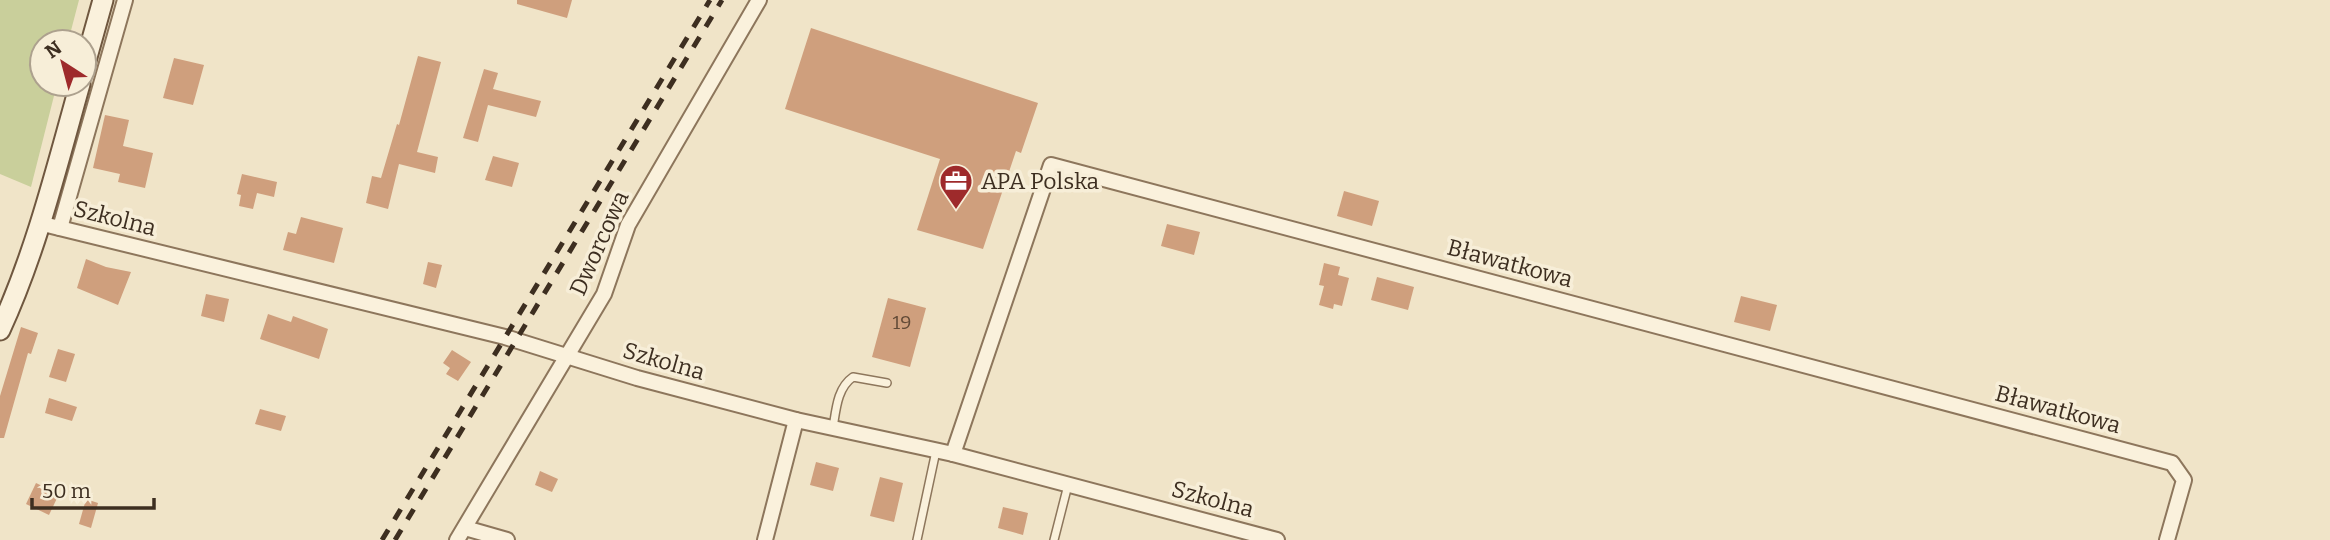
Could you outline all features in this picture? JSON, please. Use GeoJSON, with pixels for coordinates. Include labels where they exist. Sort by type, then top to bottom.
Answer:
{"type":"FeatureCollection","features":[{"type":"Feature","properties":{"kind":"main road"},"geometry":{"type":"LineString","coordinates":[[95,28],[103,0]]}},
{"type":"Feature","properties":{"kind":"main road"},"geometry":{"type":"LineString","coordinates":[[0,330],[39,223],[75,98]]}},
{"type":"Feature","properties":{"kind":"street"},"geometry":{"type":"LineString","coordinates":[[60,228],[125,0]]}},
{"type":"Feature","properties":{"kind":"street","name":"Dworcowa"},"geometry":{"type":"LineString","coordinates":[[461,534],[604,294],[628,225],[759,0]]}},
{"type":"Feature","properties":{"kind":"street","name":"Bławatkowa"},"geometry":{"type":"LineString","coordinates":[[953,454],[1051,165],[2172,463],[2184,480],[2167,540]]}},
{"type":"Feature","properties":{"kind":"street","name":"Szkolna"},"geometry":{"type":"LineString","coordinates":[[39,223],[505,337],[796,420],[953,454],[1278,540]]}},
{"type":"Feature","properties":{"kind":"street"},"geometry":{"type":"LineString","coordinates":[[765,540],[796,420]]}},
{"type":"Feature","properties":{"kind":"street"},"geometry":{"type":"LineString","coordinates":[[461,534],[507,540]]}},
{"type":"Feature","properties":{"kind":"lane"},"geometry":{"type":"LineString","coordinates":[[833,429],[839,394],[846,382],[853,377],[887,383]]}},
{"type":"Feature","properties":{"kind":"lane"},"geometry":{"type":"LineString","coordinates":[[917,540],[936,450]]}},
{"type":"Feature","properties":{"kind":"lane"},"geometry":{"type":"LineString","coordinates":[[1054,540],[1068,484]]}},
{"type":"Feature","properties":{"kind":"green space"},"geometry":{"type":"Polygon","coordinates":[[[0,0],[79,0],[72,28],[28,28],[28,98],[53,98],[31,187],[0,174],[0,0]]]}},
{"type":"Feature","properties":{"kind":"building"},"geometry":{"type":"Polygon","coordinates":[[[517,0],[572,0],[567,18],[517,4],[517,0]]]}},
{"type":"Feature","properties":{"kind":"building"},"geometry":{"type":"Polygon","coordinates":[[[811,28],[1038,103],[1021,153],[1016,151],[983,249],[917,230],[940,159],[785,109],[811,28]]]}},
{"type":"Feature","properties":{"kind":"building"},"geometry":{"type":"Polygon","coordinates":[[[418,56],[441,62],[417,152],[438,157],[435,173],[399,164],[388,209],[366,203],[372,176],[381,178],[418,56]]]}},
{"type":"Feature","properties":{"kind":"building"},"geometry":{"type":"Polygon","coordinates":[[[174,58],[204,65],[193,105],[163,98],[174,58]]]}},
{"type":"Feature","properties":{"kind":"building"},"geometry":{"type":"Polygon","coordinates":[[[484,69],[498,73],[493,89],[541,101],[536,117],[488,105],[478,142],[463,138],[484,69]]]}},
{"type":"Feature","properties":{"kind":"building"},"geometry":{"type":"Polygon","coordinates":[[[105,115],[129,120],[123,146],[153,153],[145,188],[118,182],[120,174],[93,168],[105,115]]]}},
{"type":"Feature","properties":{"kind":"building"},"geometry":{"type":"Polygon","coordinates":[[[493,156],[519,163],[512,187],[485,180],[493,156]]]}},
{"type":"Feature","properties":{"kind":"building"},"geometry":{"type":"Polygon","coordinates":[[[242,174],[277,182],[274,197],[257,193],[253,209],[239,206],[241,195],[237,194],[242,174]]]}},
{"type":"Feature","properties":{"kind":"building"},"geometry":{"type":"Polygon","coordinates":[[[1344,191],[1379,201],[1372,226],[1337,216],[1344,191]]]}},
{"type":"Feature","properties":{"kind":"building"},"geometry":{"type":"Polygon","coordinates":[[[301,217],[343,228],[334,263],[283,250],[288,232],[296,234],[301,217]]]}},
{"type":"Feature","properties":{"kind":"building"},"geometry":{"type":"Polygon","coordinates":[[[1167,224],[1200,232],[1194,255],[1161,246],[1167,224]]]}},
{"type":"Feature","properties":{"kind":"building"},"geometry":{"type":"Polygon","coordinates":[[[86,259],[106,267],[131,272],[118,305],[77,288],[86,259]]]}},
{"type":"Feature","properties":{"kind":"building"},"geometry":{"type":"Polygon","coordinates":[[[428,262],[442,265],[436,288],[423,284],[428,262]]]}},
{"type":"Feature","properties":{"kind":"building"},"geometry":{"type":"Polygon","coordinates":[[[1324,263],[1340,267],[1338,275],[1349,278],[1342,306],[1334,304],[1333,309],[1319,305],[1324,286],[1319,285],[1324,263]]]}},
{"type":"Feature","properties":{"kind":"building"},"geometry":{"type":"Polygon","coordinates":[[[1377,277],[1414,287],[1408,310],[1371,300],[1377,277]]]}},
{"type":"Feature","properties":{"kind":"building"},"geometry":{"type":"Polygon","coordinates":[[[206,294],[229,299],[224,322],[201,316],[206,294]]]}},
{"type":"Feature","properties":{"kind":"building"},"geometry":{"type":"Polygon","coordinates":[[[1741,296],[1777,305],[1770,331],[1734,322],[1741,296]]]}},
{"type":"Feature","properties":{"kind":"building"},"geometry":{"type":"Polygon","coordinates":[[[888,298],[926,308],[910,367],[872,357],[888,298]]]}},
{"type":"Feature","properties":{"kind":"building"},"geometry":{"type":"Polygon","coordinates":[[[268,314],[291,322],[293,316],[328,329],[319,359],[260,339],[268,314]]]}},
{"type":"Feature","properties":{"kind":"building"},"geometry":{"type":"Polygon","coordinates":[[[21,327],[38,333],[31,354],[28,353],[4,438],[0,438],[0,396],[21,327]]]}},
{"type":"Feature","properties":{"kind":"building"},"geometry":{"type":"Polygon","coordinates":[[[58,349],[75,354],[66,382],[49,377],[58,349]]]}},
{"type":"Feature","properties":{"kind":"building"},"geometry":{"type":"Polygon","coordinates":[[[452,350],[471,362],[458,381],[446,374],[450,368],[443,363],[452,350]]]}},
{"type":"Feature","properties":{"kind":"building"},"geometry":{"type":"Polygon","coordinates":[[[49,398],[77,407],[72,421],[45,413],[49,398]]]}},
{"type":"Feature","properties":{"kind":"building"},"geometry":{"type":"Polygon","coordinates":[[[260,409],[286,416],[281,431],[255,424],[260,409]]]}},
{"type":"Feature","properties":{"kind":"building"},"geometry":{"type":"Polygon","coordinates":[[[816,462],[839,468],[833,491],[810,485],[816,462]]]}},
{"type":"Feature","properties":{"kind":"building"},"geometry":{"type":"Polygon","coordinates":[[[540,471],[558,479],[552,492],[535,485],[540,471]]]}},
{"type":"Feature","properties":{"kind":"building"},"geometry":{"type":"Polygon","coordinates":[[[880,477],[903,483],[894,522],[870,516],[880,477]]]}},
{"type":"Feature","properties":{"kind":"building"},"geometry":{"type":"Polygon","coordinates":[[[36,483],[59,494],[49,515],[26,504],[36,483]]]}},
{"type":"Feature","properties":{"kind":"building"},"geometry":{"type":"Polygon","coordinates":[[[86,499],[98,503],[91,528],[79,524],[86,499]]]}},
{"type":"Feature","properties":{"kind":"building"},"geometry":{"type":"Polygon","coordinates":[[[1003,507],[1028,513],[1023,535],[998,528],[1003,507]]]}},
{"type":"Feature","properties":{"kind":"railway"},"geometry":{"type":"LineString","coordinates":[[382,540],[710,0]]}},
{"type":"Feature","properties":{"kind":"railway"},"geometry":{"type":"LineString","coordinates":[[395,540],[722,0]]}},
{"type":"Feature","properties":{"kind":"place","name":"APA Polska"},"geometry":{"type":"Point","coordinates":[956,211]}}]}
